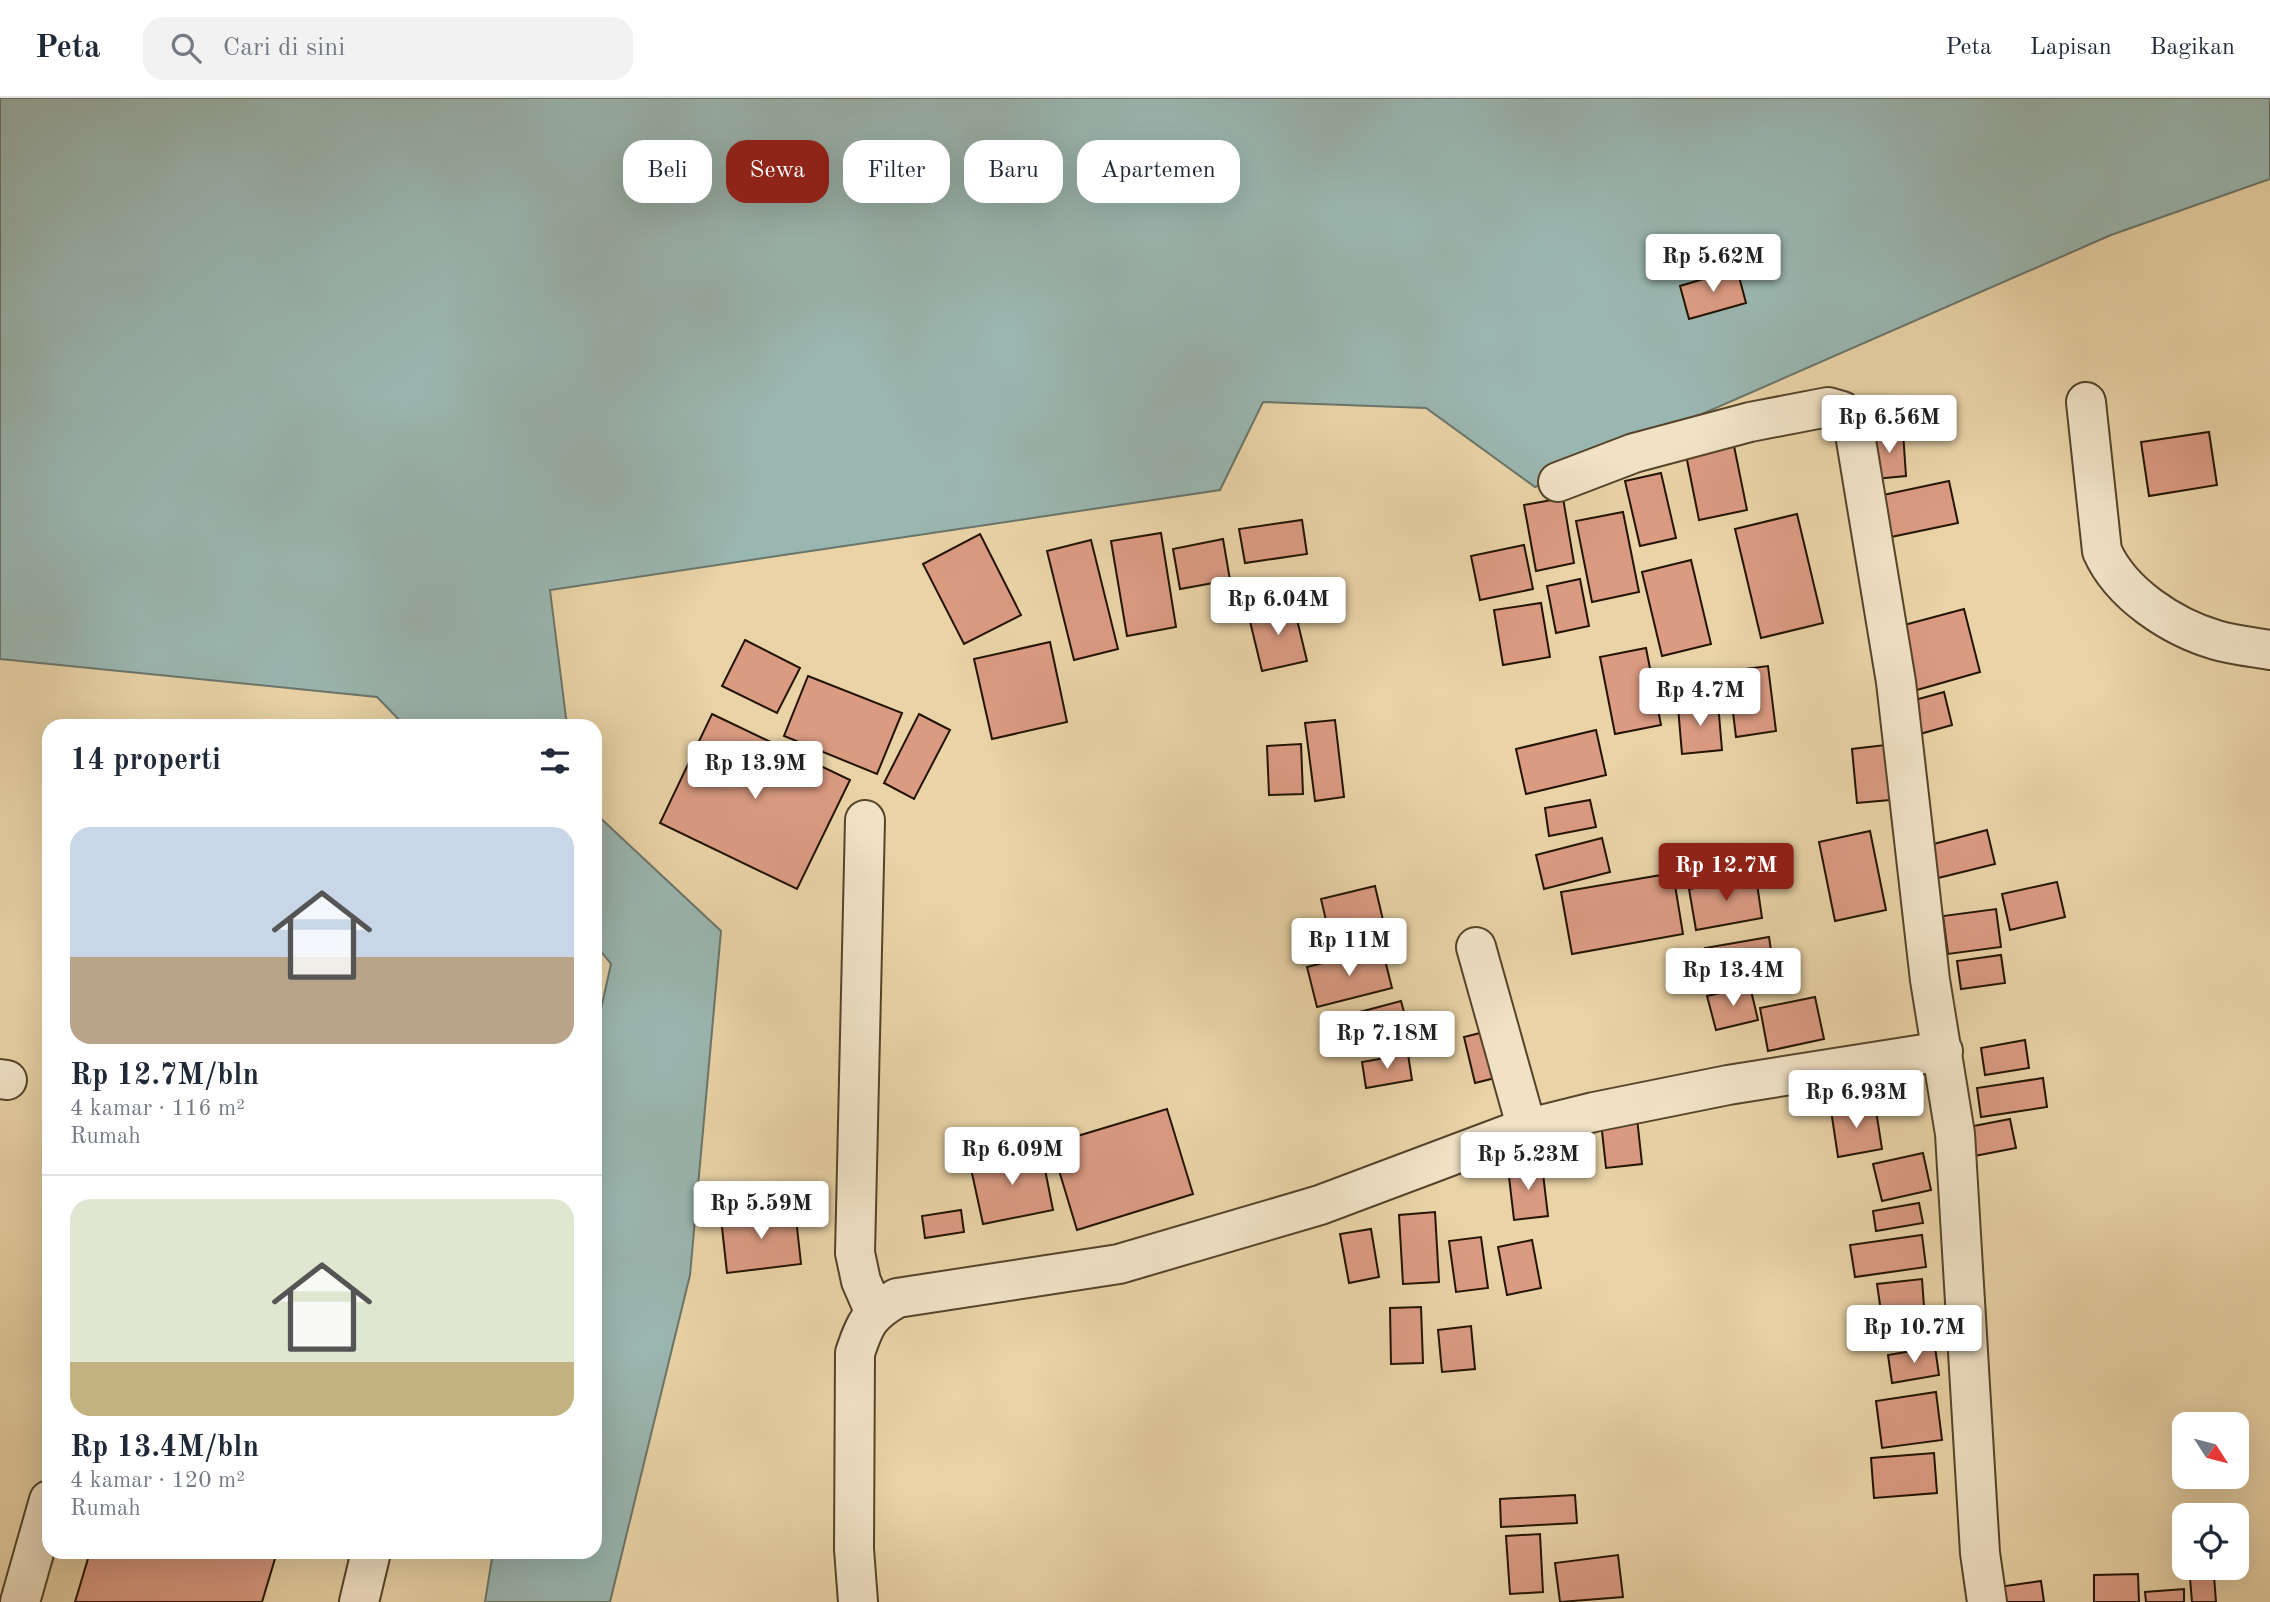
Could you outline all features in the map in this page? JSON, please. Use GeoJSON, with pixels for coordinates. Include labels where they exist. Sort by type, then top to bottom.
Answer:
{"type":"FeatureCollection","features":[{"type":"Feature","properties":{"kind":"street"},"geometry":{"type":"LineString","coordinates":[[2086,402],[2102,551],[2110,568],[2131,591],[2181,626],[2216,640],[2270,650]]}},
{"type":"Feature","properties":{"kind":"street"},"geometry":{"type":"LineString","coordinates":[[1559,482],[1634,453],[1750,422],[1828,407],[1842,411],[1853,422],[1896,682],[1930,980],[1955,1134],[1980,1553],[1987,1602]]}},
{"type":"Feature","properties":{"kind":"street"},"geometry":{"type":"LineString","coordinates":[[865,820],[855,1253],[861,1282],[874,1311]]}},
{"type":"Feature","properties":{"kind":"street"},"geometry":{"type":"LineString","coordinates":[[1476,947],[1527,1129]]}},
{"type":"Feature","properties":{"kind":"street"},"geometry":{"type":"LineString","coordinates":[[858,1602],[854,1549],[855,1353],[863,1329],[874,1311],[897,1298],[1119,1264],[1231,1234],[1320,1205],[1527,1129],[1728,1085],[1943,1051]]}},
{"type":"Feature","properties":{"kind":"street"},"geometry":{"type":"LineString","coordinates":[[20,1602],[42,1525]]}},
{"type":"Feature","properties":{"kind":"street"},"geometry":{"type":"LineString","coordinates":[[359,1602],[369,1559]]}},
{"type":"Feature","properties":{"kind":"water"},"geometry":{"type":"Polygon","coordinates":[[[0,98],[2270,98],[2270,179],[2111,235],[1535,487],[1426,408],[1263,402],[1220,490],[550,590],[566,719],[398,719],[377,697],[0,659],[0,98]]]}},
{"type":"Feature","properties":{"kind":"water"},"geometry":{"type":"Polygon","coordinates":[[[602,820],[721,931],[690,1275],[610,1602],[485,1602],[492,1559],[602,1559],[602,1004],[611,964],[602,953],[602,820]]]}},
{"type":"Feature","properties":{"kind":"building"},"geometry":{"type":"Polygon","coordinates":[[[1737,269],[1746,303],[1689,319],[1680,286],[1737,269]]]}},
{"type":"Feature","properties":{"kind":"building"},"geometry":{"type":"Polygon","coordinates":[[[1903,432],[1906,476],[1875,479],[1871,435],[1903,432]]]}},
{"type":"Feature","properties":{"kind":"building"},"geometry":{"type":"Polygon","coordinates":[[[2209,432],[2217,485],[2149,496],[2141,442],[2209,432]]]}},
{"type":"Feature","properties":{"kind":"building"},"geometry":{"type":"Polygon","coordinates":[[[1733,441],[1747,510],[1699,520],[1685,450],[1733,441]]]}},
{"type":"Feature","properties":{"kind":"building"},"geometry":{"type":"Polygon","coordinates":[[[1661,473],[1676,538],[1640,546],[1625,481],[1661,473]]]}},
{"type":"Feature","properties":{"kind":"building"},"geometry":{"type":"Polygon","coordinates":[[[1949,481],[1958,523],[1891,537],[1883,495],[1949,481]]]}},
{"type":"Feature","properties":{"kind":"building"},"geometry":{"type":"Polygon","coordinates":[[[1563,498],[1574,563],[1536,571],[1524,505],[1563,498]]]}},
{"type":"Feature","properties":{"kind":"building"},"geometry":{"type":"Polygon","coordinates":[[[1623,512],[1639,592],[1592,602],[1576,521],[1623,512]]]}},
{"type":"Feature","properties":{"kind":"building"},"geometry":{"type":"Polygon","coordinates":[[[1797,514],[1823,623],[1761,638],[1735,529],[1797,514]]]}},
{"type":"Feature","properties":{"kind":"building"},"geometry":{"type":"Polygon","coordinates":[[[1302,520],[1307,554],[1245,563],[1239,529],[1302,520]]]}},
{"type":"Feature","properties":{"kind":"building"},"geometry":{"type":"Polygon","coordinates":[[[1161,533],[1176,627],[1127,636],[1111,541],[1161,533]]]}},
{"type":"Feature","properties":{"kind":"building"},"geometry":{"type":"Polygon","coordinates":[[[980,534],[1021,615],[964,644],[923,564],[980,534]]]}},
{"type":"Feature","properties":{"kind":"building"},"geometry":{"type":"Polygon","coordinates":[[[1223,539],[1230,580],[1180,589],[1173,549],[1223,539]]]}},
{"type":"Feature","properties":{"kind":"building"},"geometry":{"type":"Polygon","coordinates":[[[1091,540],[1118,649],[1074,660],[1047,551],[1091,540]]]}},
{"type":"Feature","properties":{"kind":"building"},"geometry":{"type":"Polygon","coordinates":[[[1524,545],[1533,589],[1480,600],[1471,556],[1524,545]]]}},
{"type":"Feature","properties":{"kind":"building"},"geometry":{"type":"Polygon","coordinates":[[[1691,560],[1711,644],[1662,656],[1642,572],[1691,560]]]}},
{"type":"Feature","properties":{"kind":"building"},"geometry":{"type":"Polygon","coordinates":[[[1580,579],[1589,626],[1556,633],[1547,586],[1580,579]]]}},
{"type":"Feature","properties":{"kind":"building"},"geometry":{"type":"Polygon","coordinates":[[[1293,603],[1307,661],[1262,671],[1248,613],[1293,603]]]}},
{"type":"Feature","properties":{"kind":"building"},"geometry":{"type":"Polygon","coordinates":[[[1541,603],[1550,657],[1503,665],[1494,610],[1541,603]]]}},
{"type":"Feature","properties":{"kind":"building"},"geometry":{"type":"Polygon","coordinates":[[[1964,609],[1980,672],[1910,692],[1893,628],[1964,609]]]}},
{"type":"Feature","properties":{"kind":"building"},"geometry":{"type":"Polygon","coordinates":[[[745,640],[800,668],[777,713],[722,686],[745,640]]]}},
{"type":"Feature","properties":{"kind":"building"},"geometry":{"type":"Polygon","coordinates":[[[1050,642],[1067,722],[992,739],[974,659],[1050,642]]]}},
{"type":"Feature","properties":{"kind":"building"},"geometry":{"type":"Polygon","coordinates":[[[1646,648],[1661,725],[1615,734],[1600,657],[1646,648]]]}},
{"type":"Feature","properties":{"kind":"building"},"geometry":{"type":"Polygon","coordinates":[[[1768,666],[1776,731],[1736,737],[1728,671],[1768,666]]]}},
{"type":"Feature","properties":{"kind":"building"},"geometry":{"type":"Polygon","coordinates":[[[808,676],[902,713],[877,774],[784,736],[808,676]]]}},
{"type":"Feature","properties":{"kind":"building"},"geometry":{"type":"Polygon","coordinates":[[[1944,692],[1952,725],[1913,736],[1904,703],[1944,692]]]}},
{"type":"Feature","properties":{"kind":"building"},"geometry":{"type":"Polygon","coordinates":[[[1718,703],[1722,750],[1682,754],[1678,707],[1718,703]]]}},
{"type":"Feature","properties":{"kind":"building"},"geometry":{"type":"Polygon","coordinates":[[[712,714],[850,780],[797,889],[660,823],[712,714]]]}},
{"type":"Feature","properties":{"kind":"building"},"geometry":{"type":"Polygon","coordinates":[[[919,714],[950,730],[914,799],[884,783],[919,714]]]}},
{"type":"Feature","properties":{"kind":"building"},"geometry":{"type":"Polygon","coordinates":[[[1335,720],[1344,797],[1315,801],[1305,723],[1335,720]]]}},
{"type":"Feature","properties":{"kind":"building"},"geometry":{"type":"Polygon","coordinates":[[[1596,730],[1606,775],[1526,794],[1516,749],[1596,730]]]}},
{"type":"Feature","properties":{"kind":"building"},"geometry":{"type":"Polygon","coordinates":[[[1301,744],[1303,794],[1269,795],[1267,746],[1301,744]]]}},
{"type":"Feature","properties":{"kind":"building"},"geometry":{"type":"Polygon","coordinates":[[[1885,745],[1890,800],[1857,803],[1852,749],[1885,745]]]}},
{"type":"Feature","properties":{"kind":"building"},"geometry":{"type":"Polygon","coordinates":[[[1590,800],[1596,827],[1549,836],[1545,808],[1590,800]]]}},
{"type":"Feature","properties":{"kind":"building"},"geometry":{"type":"Polygon","coordinates":[[[1987,830],[1995,864],[1934,879],[1926,846],[1987,830]]]}},
{"type":"Feature","properties":{"kind":"building"},"geometry":{"type":"Polygon","coordinates":[[[1870,831],[1886,910],[1835,921],[1819,842],[1870,831]]]}},
{"type":"Feature","properties":{"kind":"building"},"geometry":{"type":"Polygon","coordinates":[[[1602,838],[1610,872],[1544,889],[1536,855],[1602,838]]]}},
{"type":"Feature","properties":{"kind":"building"},"geometry":{"type":"Polygon","coordinates":[[[1673,873],[1683,934],[1572,954],[1561,892],[1673,873]]]}},
{"type":"Feature","properties":{"kind":"building"},"geometry":{"type":"Polygon","coordinates":[[[1756,877],[1762,918],[1696,930],[1689,889],[1756,877]]]}},
{"type":"Feature","properties":{"kind":"building"},"geometry":{"type":"Polygon","coordinates":[[[2057,882],[2065,917],[2010,930],[2002,894],[2057,882]]]}},
{"type":"Feature","properties":{"kind":"building"},"geometry":{"type":"Polygon","coordinates":[[[1375,886],[1386,933],[1332,946],[1321,899],[1375,886]]]}},
{"type":"Feature","properties":{"kind":"building"},"geometry":{"type":"Polygon","coordinates":[[[1996,909],[2001,947],[1948,954],[1943,916],[1996,909]]]}},
{"type":"Feature","properties":{"kind":"building"},"geometry":{"type":"Polygon","coordinates":[[[1769,937],[1774,970],[1710,981],[1705,948],[1769,937]]]}},
{"type":"Feature","properties":{"kind":"building"},"geometry":{"type":"Polygon","coordinates":[[[1382,948],[1392,988],[1317,1007],[1307,967],[1382,948]]]}},
{"type":"Feature","properties":{"kind":"building"},"geometry":{"type":"Polygon","coordinates":[[[2001,955],[2005,983],[1961,989],[1957,961],[2001,955]]]}},
{"type":"Feature","properties":{"kind":"building"},"geometry":{"type":"Polygon","coordinates":[[[1750,986],[1758,1020],[1716,1030],[1707,996],[1750,986]]]}},
{"type":"Feature","properties":{"kind":"building"},"geometry":{"type":"Polygon","coordinates":[[[1815,997],[1824,1039],[1768,1051],[1760,1008],[1815,997]]]}},
{"type":"Feature","properties":{"kind":"building"},"geometry":{"type":"Polygon","coordinates":[[[1401,1001],[1410,1034],[1350,1050],[1341,1017],[1401,1001]]]}},
{"type":"Feature","properties":{"kind":"building"},"geometry":{"type":"Polygon","coordinates":[[[1492,1030],[1503,1076],[1475,1083],[1464,1037],[1492,1030]]]}},
{"type":"Feature","properties":{"kind":"building"},"geometry":{"type":"Polygon","coordinates":[[[2025,1040],[2029,1068],[1985,1075],[1981,1048],[2025,1040]]]}},
{"type":"Feature","properties":{"kind":"building"},"geometry":{"type":"Polygon","coordinates":[[[1408,1054],[1412,1080],[1366,1088],[1362,1062],[1408,1054]]]}},
{"type":"Feature","properties":{"kind":"building"},"geometry":{"type":"Polygon","coordinates":[[[2043,1078],[2047,1107],[1981,1117],[1977,1088],[2043,1078]]]}},
{"type":"Feature","properties":{"kind":"building"},"geometry":{"type":"Polygon","coordinates":[[[1875,1104],[1882,1149],[1838,1157],[1831,1110],[1875,1104]]]}},
{"type":"Feature","properties":{"kind":"building"},"geometry":{"type":"Polygon","coordinates":[[[1167,1109],[1193,1194],[1077,1230],[1051,1144],[1167,1109]]]}},
{"type":"Feature","properties":{"kind":"building"},"geometry":{"type":"Polygon","coordinates":[[[1637,1118],[1642,1164],[1606,1168],[1601,1122],[1637,1118]]]}},
{"type":"Feature","properties":{"kind":"building"},"geometry":{"type":"Polygon","coordinates":[[[2010,1119],[2016,1148],[1969,1157],[1963,1128],[2010,1119]]]}},
{"type":"Feature","properties":{"kind":"building"},"geometry":{"type":"Polygon","coordinates":[[[1041,1149],[1053,1210],[983,1224],[970,1164],[1041,1149]]]}},
{"type":"Feature","properties":{"kind":"building"},"geometry":{"type":"Polygon","coordinates":[[[1923,1153],[1931,1190],[1882,1201],[1873,1164],[1923,1153]]]}},
{"type":"Feature","properties":{"kind":"building"},"geometry":{"type":"Polygon","coordinates":[[[1542,1165],[1548,1216],[1514,1220],[1508,1168],[1542,1165]]]}},
{"type":"Feature","properties":{"kind":"building"},"geometry":{"type":"Polygon","coordinates":[[[1919,1203],[1923,1223],[1876,1231],[1873,1211],[1919,1203]]]}},
{"type":"Feature","properties":{"kind":"building"},"geometry":{"type":"Polygon","coordinates":[[[795,1209],[801,1264],[727,1273],[721,1218],[795,1209]]]}},
{"type":"Feature","properties":{"kind":"building"},"geometry":{"type":"Polygon","coordinates":[[[961,1210],[964,1232],[925,1238],[922,1216],[961,1210]]]}},
{"type":"Feature","properties":{"kind":"building"},"geometry":{"type":"Polygon","coordinates":[[[1435,1212],[1439,1282],[1403,1284],[1399,1215],[1435,1212]]]}},
{"type":"Feature","properties":{"kind":"building"},"geometry":{"type":"Polygon","coordinates":[[[1371,1229],[1379,1277],[1349,1283],[1340,1234],[1371,1229]]]}},
{"type":"Feature","properties":{"kind":"building"},"geometry":{"type":"Polygon","coordinates":[[[1922,1235],[1926,1267],[1855,1277],[1850,1245],[1922,1235]]]}},
{"type":"Feature","properties":{"kind":"building"},"geometry":{"type":"Polygon","coordinates":[[[1481,1237],[1488,1288],[1456,1292],[1449,1241],[1481,1237]]]}},
{"type":"Feature","properties":{"kind":"building"},"geometry":{"type":"Polygon","coordinates":[[[1532,1240],[1541,1288],[1507,1295],[1498,1247],[1532,1240]]]}},
{"type":"Feature","properties":{"kind":"building"},"geometry":{"type":"Polygon","coordinates":[[[1922,1279],[1924,1307],[1881,1312],[1877,1284],[1922,1279]]]}},
{"type":"Feature","properties":{"kind":"building"},"geometry":{"type":"Polygon","coordinates":[[[1421,1307],[1423,1363],[1391,1364],[1390,1308],[1421,1307]]]}},
{"type":"Feature","properties":{"kind":"building"},"geometry":{"type":"Polygon","coordinates":[[[1929,1314],[1932,1336],[1865,1345],[1863,1323],[1929,1314]]]}},
{"type":"Feature","properties":{"kind":"building"},"geometry":{"type":"Polygon","coordinates":[[[1471,1326],[1475,1369],[1442,1372],[1438,1330],[1471,1326]]]}},
{"type":"Feature","properties":{"kind":"building"},"geometry":{"type":"Polygon","coordinates":[[[1935,1347],[1939,1375],[1892,1383],[1888,1355],[1935,1347]]]}},
{"type":"Feature","properties":{"kind":"building"},"geometry":{"type":"Polygon","coordinates":[[[1936,1392],[1942,1440],[1882,1448],[1876,1401],[1936,1392]]]}},
{"type":"Feature","properties":{"kind":"building"},"geometry":{"type":"Polygon","coordinates":[[[1934,1453],[1937,1493],[1874,1498],[1871,1458],[1934,1453]]]}},
{"type":"Feature","properties":{"kind":"building"},"geometry":{"type":"Polygon","coordinates":[[[1575,1495],[1577,1523],[1501,1527],[1500,1499],[1575,1495]]]}},
{"type":"Feature","properties":{"kind":"building"},"geometry":{"type":"Polygon","coordinates":[[[1540,1534],[1543,1592],[1510,1594],[1506,1536],[1540,1534]]]}},
{"type":"Feature","properties":{"kind":"building"},"geometry":{"type":"Polygon","coordinates":[[[1618,1555],[1623,1597],[1560,1602],[1555,1563],[1618,1555]]]}},
{"type":"Feature","properties":{"kind":"building"},"geometry":{"type":"Polygon","coordinates":[[[88,1559],[275,1559],[262,1602],[75,1602],[88,1559]]]}},
{"type":"Feature","properties":{"kind":"building"},"geometry":{"type":"Polygon","coordinates":[[[2138,1574],[2139,1602],[2094,1602],[2094,1575],[2138,1574]]]}},
{"type":"Feature","properties":{"kind":"building"},"geometry":{"type":"Polygon","coordinates":[[[2190,1580],[2214,1580],[2216,1602],[2192,1602],[2190,1580]]]}},
{"type":"Feature","properties":{"kind":"building"},"geometry":{"type":"Polygon","coordinates":[[[2041,1581],[2044,1602],[2000,1602],[1998,1587],[2041,1581]]]}},
{"type":"Feature","properties":{"kind":"building"},"geometry":{"type":"Polygon","coordinates":[[[2184,1589],[2184,1602],[2146,1602],[2145,1592],[2184,1589]]]}}]}
